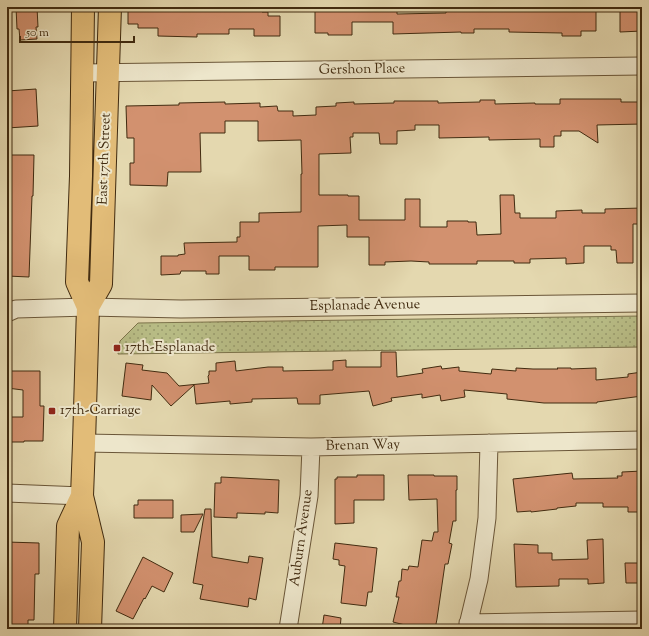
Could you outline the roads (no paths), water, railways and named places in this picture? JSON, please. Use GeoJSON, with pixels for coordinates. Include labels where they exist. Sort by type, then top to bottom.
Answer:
{"type":"FeatureCollection","features":[{"type":"Feature","properties":{"kind":"main road","name":"East 17th Street"},"geometry":{"type":"LineString","coordinates":[[83,7],[77,282],[88,307],[82,496],[93,542],[90,629]]}},
{"type":"Feature","properties":{"kind":"main road","name":"East 17th Street"},"geometry":{"type":"LineString","coordinates":[[88,307],[101,284],[110,7]]}},
{"type":"Feature","properties":{"kind":"main road","name":"East 17th Street"},"geometry":{"type":"LineString","coordinates":[[65,629],[68,526],[82,496]]}},
{"type":"Feature","properties":{"kind":"street","name":"Gershon Place"},"geometry":{"type":"LineString","coordinates":[[82,73],[642,66]]}},
{"type":"Feature","properties":{"kind":"street","name":"Esplanade Avenue"},"geometry":{"type":"LineString","coordinates":[[7,313],[16,309],[88,307],[181,309],[642,303]]}},
{"type":"Feature","properties":{"kind":"street","name":"Brenan Way"},"geometry":{"type":"LineString","coordinates":[[84,443],[312,447],[642,440]]}},
{"type":"Feature","properties":{"kind":"street"},"geometry":{"type":"LineString","coordinates":[[489,443],[487,518],[479,579],[467,626],[642,620]]}},
{"type":"Feature","properties":{"kind":"street","name":"Auburn Avenue"},"geometry":{"type":"LineString","coordinates":[[288,629],[309,496],[312,447]]}},
{"type":"Feature","properties":{"kind":"street"},"geometry":{"type":"LineString","coordinates":[[7,493],[82,496]]}},
{"type":"Feature","properties":{"kind":"place","name":"17th-Esplanade"},"geometry":{"type":"Point","coordinates":[117,348]}},
{"type":"Feature","properties":{"kind":"place","name":"17th-Carriage"},"geometry":{"type":"Point","coordinates":[52,411]}}]}
